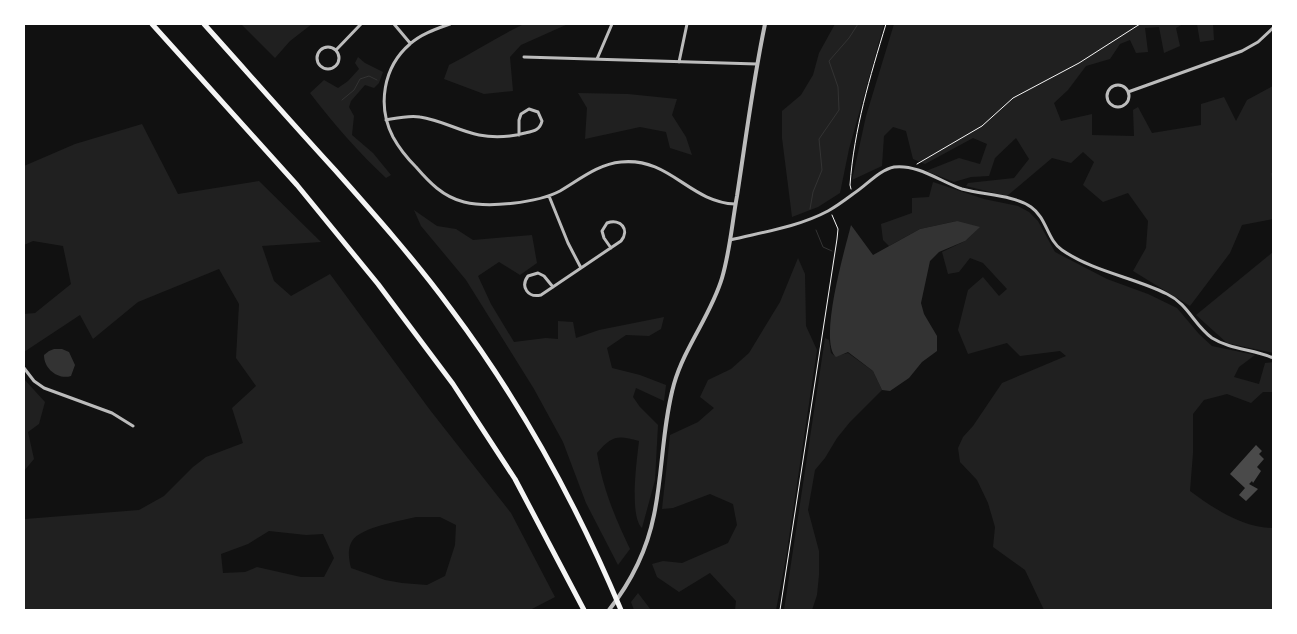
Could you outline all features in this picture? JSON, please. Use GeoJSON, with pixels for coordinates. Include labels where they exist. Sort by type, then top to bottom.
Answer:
{"type":"FeatureCollection","features":[{"type":"Feature","properties":{"kind":"highway"},"geometry":{"type":"LineString","coordinates":[[152,24],[297,185],[378,284],[453,384],[515,479],[584,610]]}},
{"type":"Feature","properties":{"kind":"highway"},"geometry":{"type":"LineString","coordinates":[[204,24],[392,235],[462,323],[499,377],[543,449],[578,515],[621,610]]}},
{"type":"Feature","properties":{"kind":"street"},"geometry":{"type":"LineString","coordinates":[[336,50],[361,24]]}},
{"type":"Feature","properties":{"kind":"street"},"geometry":{"type":"LineString","coordinates":[[394,24],[410,43]]}},
{"type":"Feature","properties":{"kind":"street"},"geometry":{"type":"LineString","coordinates":[[450,24],[427,33],[410,43],[394,63],[388,77],[384,99],[386,120],[392,136],[403,152],[426,178],[447,196],[462,202],[480,204],[528,201],[549,196],[609,164],[633,162],[661,169],[709,199],[735,204]]}},
{"type":"Feature","properties":{"kind":"street"},"geometry":{"type":"LineString","coordinates":[[597,59],[612,24]]}},
{"type":"Feature","properties":{"kind":"street"},"geometry":{"type":"LineString","coordinates":[[679,62],[687,24]]}},
{"type":"Feature","properties":{"kind":"street"},"geometry":{"type":"LineString","coordinates":[[609,610],[631,578],[648,539],[655,507],[674,384],[687,350],[717,291],[725,266],[765,24]]}},
{"type":"Feature","properties":{"kind":"street"},"geometry":{"type":"LineString","coordinates":[[1128,92],[1242,51],[1258,42],[1273,28]]}},
{"type":"Feature","properties":{"kind":"street"},"geometry":{"type":"LineString","coordinates":[[328,47],[336,50],[339,56],[337,65],[328,70],[320,66],[316,58],[320,50],[328,47]]}},
{"type":"Feature","properties":{"kind":"street"},"geometry":{"type":"LineString","coordinates":[[524,57],[757,64]]}},
{"type":"Feature","properties":{"kind":"street"},"geometry":{"type":"LineString","coordinates":[[1116,85],[1124,86],[1128,92],[1128,101],[1120,106],[1111,104],[1107,98],[1108,90],[1116,85]]}},
{"type":"Feature","properties":{"kind":"street"},"geometry":{"type":"LineString","coordinates":[[386,120],[408,116],[420,117],[478,135],[498,137],[519,135],[533,131],[539,127],[542,121],[538,112],[529,109],[521,114],[519,135]]}},
{"type":"Feature","properties":{"kind":"street"},"geometry":{"type":"LineString","coordinates":[[730,240],[802,223],[830,210],[886,170],[895,167],[910,169],[961,188],[1019,201],[1030,206],[1042,217],[1052,238],[1060,249],[1110,273],[1165,293],[1176,299],[1205,332],[1227,346],[1265,354],[1273,358]]}},
{"type":"Feature","properties":{"kind":"street"},"geometry":{"type":"LineString","coordinates":[[549,196],[568,242],[582,268]]}},
{"type":"Feature","properties":{"kind":"street"},"geometry":{"type":"LineString","coordinates":[[553,287],[544,276],[538,273],[528,276],[525,282],[526,290],[534,296],[541,295],[582,268],[611,248],[622,240],[625,233],[621,224],[614,221],[608,223],[602,231],[604,238],[611,248]]}},
{"type":"Feature","properties":{"kind":"street"},"geometry":{"type":"LineString","coordinates":[[24,368],[34,382],[44,388],[112,413],[133,426]]}},
{"type":"Feature","properties":{"kind":"path"},"geometry":{"type":"LineString","coordinates":[[853,195],[850,184],[852,154],[861,108],[886,24]]}},
{"type":"Feature","properties":{"kind":"path"},"geometry":{"type":"LineString","coordinates":[[910,169],[982,126],[1013,98],[1079,63],[1140,24]]}},
{"type":"Feature","properties":{"kind":"path"},"geometry":{"type":"LineString","coordinates":[[780,610],[838,229],[830,210]]}},
{"type":"Feature","properties":{"kind":"shaded area"},"geometry":{"type":"Polygon","coordinates":[[[241,24],[312,24],[290,41],[275,58],[241,24]]]}},
{"type":"Feature","properties":{"kind":"shaded area"},"geometry":{"type":"Polygon","coordinates":[[[524,24],[568,24],[521,45],[510,57],[513,91],[484,94],[444,79],[449,65],[524,24]]]}},
{"type":"Feature","properties":{"kind":"shaded area"},"geometry":{"type":"Polygon","coordinates":[[[835,24],[884,24],[849,149],[840,193],[818,207],[792,217],[782,138],[782,111],[801,95],[813,75],[819,53],[835,24]]]}},
{"type":"Feature","properties":{"kind":"shaded area"},"geometry":{"type":"Polygon","coordinates":[[[894,24],[1183,24],[1176,28],[1180,46],[1164,53],[1159,27],[1145,28],[1148,52],[1136,53],[1130,40],[1120,44],[1110,59],[1086,66],[1068,90],[1054,103],[1061,121],[1092,114],[1092,135],[1134,136],[1133,110],[1138,107],[1152,133],[1201,125],[1201,104],[1224,97],[1236,121],[1247,100],[1273,86],[1273,219],[1242,225],[1230,253],[1190,306],[1133,271],[1146,248],[1148,221],[1128,193],[1103,202],[1083,185],[1094,162],[1083,152],[1071,163],[1052,158],[1007,196],[966,186],[968,183],[1014,178],[1029,159],[1016,138],[995,158],[989,176],[971,177],[954,182],[926,171],[959,158],[980,164],[987,144],[973,138],[925,164],[913,159],[906,131],[893,127],[884,136],[882,166],[852,180],[866,116],[894,24]]]}},
{"type":"Feature","properties":{"kind":"shaded area"},"geometry":{"type":"Polygon","coordinates":[[[1197,24],[1213,24],[1214,40],[1200,42],[1197,24]]]}},
{"type":"Feature","properties":{"kind":"shaded area"},"geometry":{"type":"Polygon","coordinates":[[[358,57],[365,63],[383,72],[379,83],[374,88],[365,85],[351,101],[349,107],[354,116],[352,135],[373,153],[391,175],[386,178],[346,137],[310,93],[324,80],[338,88],[348,81],[359,69],[355,63],[358,57]]]}},
{"type":"Feature","properties":{"kind":"shaded area"},"geometry":{"type":"Polygon","coordinates":[[[578,93],[628,94],[677,99],[672,115],[686,137],[692,155],[670,148],[666,132],[640,127],[585,139],[587,108],[578,93]]]}},
{"type":"Feature","properties":{"kind":"shaded area"},"geometry":{"type":"Polygon","coordinates":[[[142,124],[178,194],[259,181],[321,242],[262,246],[274,281],[291,296],[330,274],[430,410],[511,513],[555,597],[530,610],[24,610],[24,516],[25,519],[139,510],[164,496],[193,467],[206,457],[243,443],[232,408],[256,386],[236,358],[239,304],[219,269],[138,302],[93,339],[80,315],[24,352],[24,314],[35,313],[71,284],[63,246],[33,241],[24,245],[24,166],[75,144],[142,124]],[[416,517],[381,525],[357,536],[349,547],[351,568],[385,580],[402,583],[427,585],[445,576],[455,545],[456,525],[440,517],[416,517]],[[269,531],[248,544],[221,554],[223,573],[245,572],[257,567],[301,577],[324,577],[334,558],[323,534],[306,535],[269,531]]]}},
{"type":"Feature","properties":{"kind":"shaded area"},"geometry":{"type":"Polygon","coordinates":[[[933,182],[984,199],[1018,206],[1029,212],[1038,221],[1055,252],[1107,279],[1148,294],[1177,308],[1212,346],[1255,355],[1239,367],[1234,377],[1259,384],[1265,363],[1273,362],[1273,392],[1263,392],[1251,403],[1227,394],[1204,400],[1193,414],[1193,453],[1190,491],[1218,510],[1240,521],[1251,525],[1273,528],[1273,610],[1044,610],[1025,570],[993,547],[995,527],[988,503],[977,480],[960,462],[958,448],[963,437],[973,426],[1002,383],[1066,356],[1060,351],[1020,356],[1007,343],[968,354],[958,330],[968,290],[983,277],[999,296],[1007,289],[983,263],[970,258],[959,272],[948,274],[942,252],[965,241],[957,221],[920,229],[889,246],[883,240],[881,224],[912,213],[912,198],[929,197],[933,182]]]}},
{"type":"Feature","properties":{"kind":"shaded area"},"geometry":{"type":"Polygon","coordinates":[[[414,210],[437,226],[456,229],[473,240],[532,235],[537,263],[520,275],[499,262],[478,276],[491,304],[514,342],[546,338],[558,339],[558,321],[573,322],[576,338],[599,330],[664,317],[661,329],[649,336],[626,335],[607,348],[612,368],[640,375],[666,385],[664,401],[636,388],[633,397],[658,425],[655,480],[642,528],[638,522],[635,500],[639,441],[620,437],[616,438],[607,443],[597,453],[602,478],[610,502],[630,549],[618,565],[586,503],[563,442],[534,389],[466,280],[421,226],[414,210]]]}},
{"type":"Feature","properties":{"kind":"shaded area"},"geometry":{"type":"Polygon","coordinates":[[[957,221],[980,227],[965,241],[939,252],[930,261],[921,303],[924,314],[937,336],[937,351],[922,362],[909,378],[890,391],[882,390],[873,371],[848,352],[836,357],[831,348],[831,315],[834,294],[851,225],[873,255],[920,229],[957,221]]]}},
{"type":"Feature","properties":{"kind":"shaded area"},"geometry":{"type":"Polygon","coordinates":[[[1273,252],[1273,353],[1227,343],[1196,315],[1273,252]]]}},
{"type":"Feature","properties":{"kind":"shaded area"},"geometry":{"type":"Polygon","coordinates":[[[798,258],[805,274],[806,326],[817,350],[786,558],[776,610],[735,610],[736,601],[710,573],[679,592],[657,577],[652,564],[663,561],[682,563],[728,543],[737,525],[733,504],[710,494],[673,508],[662,509],[670,435],[698,422],[714,408],[700,397],[708,380],[731,369],[749,353],[780,302],[798,258]]]}},
{"type":"Feature","properties":{"kind":"shaded area"},"geometry":{"type":"Polygon","coordinates":[[[825,338],[829,340],[831,353],[835,356],[848,353],[873,371],[882,390],[850,422],[815,470],[808,510],[819,551],[817,595],[812,610],[784,610],[825,338]]]}},
{"type":"Feature","properties":{"kind":"shaded area"},"geometry":{"type":"Polygon","coordinates":[[[54,349],[62,349],[69,352],[75,365],[71,376],[57,375],[46,365],[44,355],[54,349]]]}},
{"type":"Feature","properties":{"kind":"shaded area"},"geometry":{"type":"Polygon","coordinates":[[[24,379],[45,402],[39,424],[28,432],[34,459],[24,471],[24,379]]]}},
{"type":"Feature","properties":{"kind":"shaded area"},"geometry":{"type":"Polygon","coordinates":[[[638,593],[651,610],[634,610],[631,602],[638,593]]]}},
{"type":"Feature","properties":{"kind":"building"},"geometry":{"type":"Polygon","coordinates":[[[1256,445],[1262,451],[1259,454],[1264,459],[1257,467],[1261,471],[1253,483],[1252,481],[1249,484],[1258,489],[1246,501],[1239,495],[1245,488],[1230,474],[1256,445]]]}},
{"type":"Feature","properties":{"kind":"waterway"},"geometry":{"type":"LineString","coordinates":[[810,209],[813,192],[822,170],[819,139],[839,110],[838,87],[829,61],[849,38],[858,24]]}},
{"type":"Feature","properties":{"kind":"waterway"},"geometry":{"type":"LineString","coordinates":[[342,100],[354,90],[360,79],[369,76],[377,80]]}},
{"type":"Feature","properties":{"kind":"waterway"},"geometry":{"type":"LineString","coordinates":[[1273,173],[1273,185]]}},
{"type":"Feature","properties":{"kind":"waterway"},"geometry":{"type":"LineString","coordinates":[[816,230],[823,247],[832,251]]}}]}
